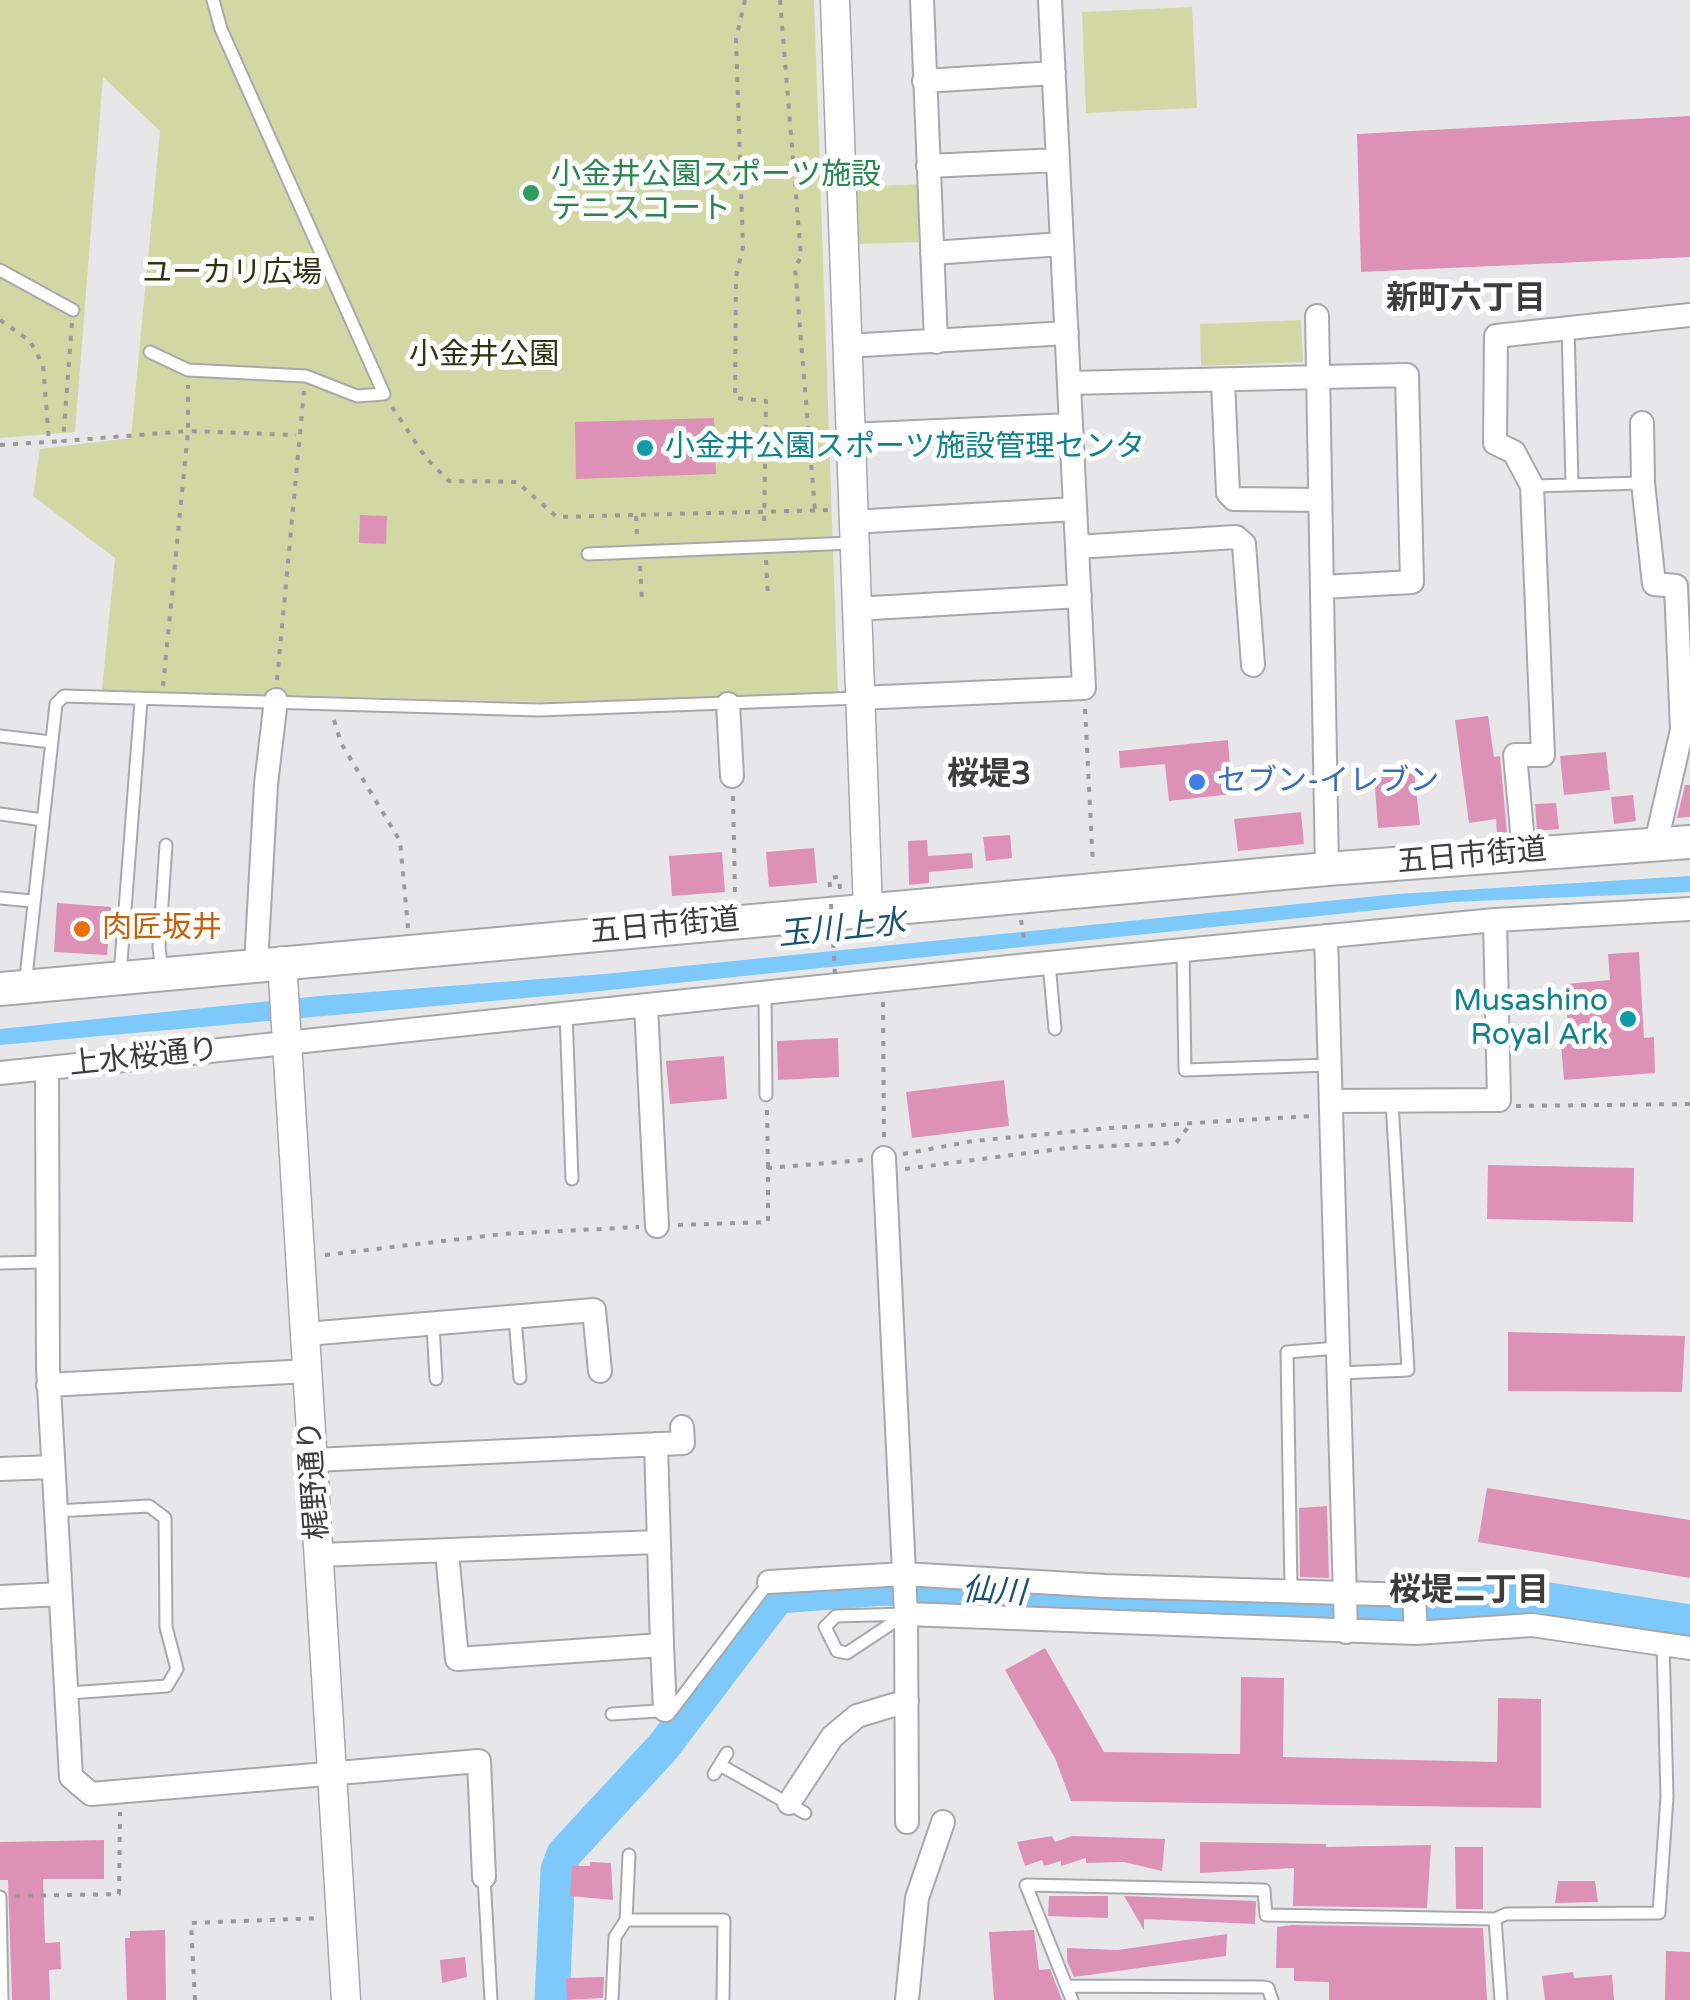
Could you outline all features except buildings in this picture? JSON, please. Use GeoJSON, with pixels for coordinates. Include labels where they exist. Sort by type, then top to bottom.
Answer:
{"type":"FeatureCollection","features":[{"type":"Feature","properties":{"kind":"main road","name":"五日市街道"},"geometry":{"type":"LineString","coordinates":[[12,988],[162,973],[274,972],[410,950],[736,920],[1690,842]]}},
{"type":"Feature","properties":{"kind":"street"},"geometry":{"type":"LineString","coordinates":[[835,0],[868,910]]}},
{"type":"Feature","properties":{"kind":"street"},"geometry":{"type":"LineString","coordinates":[[922,0],[936,342]]}},
{"type":"Feature","properties":{"kind":"street"},"geometry":{"type":"LineString","coordinates":[[859,698],[1084,688],[1050,0]]}},
{"type":"Feature","properties":{"kind":"street"},"geometry":{"type":"LineString","coordinates":[[924,80],[1054,73]]}},
{"type":"Feature","properties":{"kind":"street"},"geometry":{"type":"LineString","coordinates":[[928,166],[1058,160]]}},
{"type":"Feature","properties":{"kind":"street"},"geometry":{"type":"LineString","coordinates":[[932,253],[1062,244]]}},
{"type":"Feature","properties":{"kind":"street"},"geometry":{"type":"LineString","coordinates":[[1524,853],[1515,755],[1543,755],[1532,486],[1514,452],[1495,443],[1496,336],[1690,315]]}},
{"type":"Feature","properties":{"kind":"street"},"geometry":{"type":"LineString","coordinates":[[1316,316],[1327,869]]}},
{"type":"Feature","properties":{"kind":"street"},"geometry":{"type":"LineString","coordinates":[[846,346],[1067,334]]}},
{"type":"Feature","properties":{"kind":"street"},"geometry":{"type":"LineString","coordinates":[[1069,383],[1224,382],[1408,374],[1412,582],[1323,587]]}},
{"type":"Feature","properties":{"kind":"street"},"geometry":{"type":"LineString","coordinates":[[1224,382],[1228,493],[1234,499],[1319,500]]}},
{"type":"Feature","properties":{"kind":"street"},"geometry":{"type":"LineString","coordinates":[[1642,422],[1643,482],[1654,584],[1676,586],[1682,730],[1656,843]]}},
{"type":"Feature","properties":{"kind":"street"},"geometry":{"type":"LineString","coordinates":[[850,435],[1070,424]]}},
{"type":"Feature","properties":{"kind":"street"},"geometry":{"type":"LineString","coordinates":[[852,524],[1075,510]]}},
{"type":"Feature","properties":{"kind":"street"},"geometry":{"type":"LineString","coordinates":[[1077,547],[1236,537],[1244,544],[1253,665]]}},
{"type":"Feature","properties":{"kind":"street"},"geometry":{"type":"LineString","coordinates":[[856,609],[1080,596]]}},
{"type":"Feature","properties":{"kind":"street"},"geometry":{"type":"LineString","coordinates":[[274,972],[266,784],[276,700]]}},
{"type":"Feature","properties":{"kind":"street"},"geometry":{"type":"LineString","coordinates":[[728,704],[732,776]]}},
{"type":"Feature","properties":{"kind":"street","name":"上水桜通り"},"geometry":{"type":"LineString","coordinates":[[0,1072],[288,1037],[646,1006],[1326,936],[1495,920],[1690,909]]}},
{"type":"Feature","properties":{"kind":"street"},"geometry":{"type":"LineString","coordinates":[[1331,1108],[1392,1102],[1499,1100],[1495,920]]}},
{"type":"Feature","properties":{"kind":"street"},"geometry":{"type":"LineString","coordinates":[[1326,936],[1346,1632]]}},
{"type":"Feature","properties":{"kind":"street","name":"梶野通り"},"geometry":{"type":"LineString","coordinates":[[274,972],[288,1037],[346,2000]]}},
{"type":"Feature","properties":{"kind":"street"},"geometry":{"type":"LineString","coordinates":[[646,1006],[656,1226]]}},
{"type":"Feature","properties":{"kind":"street"},"geometry":{"type":"LineString","coordinates":[[47,1068],[48,1385],[71,1777],[90,1794],[479,1761],[484,1877]]}},
{"type":"Feature","properties":{"kind":"street"},"geometry":{"type":"LineString","coordinates":[[885,1165],[906,1609],[907,1822]]}},
{"type":"Feature","properties":{"kind":"street"},"geometry":{"type":"LineString","coordinates":[[306,1334],[594,1310],[600,1371]]}},
{"type":"Feature","properties":{"kind":"street"},"geometry":{"type":"LineString","coordinates":[[48,1385],[308,1371]]}},
{"type":"Feature","properties":{"kind":"street"},"geometry":{"type":"LineString","coordinates":[[313,1460],[683,1442],[682,1427]]}},
{"type":"Feature","properties":{"kind":"street"},"geometry":{"type":"LineString","coordinates":[[656,1444],[666,1710]]}},
{"type":"Feature","properties":{"kind":"street"},"geometry":{"type":"LineString","coordinates":[[0,1469],[53,1466]]}},
{"type":"Feature","properties":{"kind":"street"},"geometry":{"type":"LineString","coordinates":[[320,1555],[658,1542]]}},
{"type":"Feature","properties":{"kind":"street"},"geometry":{"type":"LineString","coordinates":[[447,1552],[458,1659],[662,1645]]}},
{"type":"Feature","properties":{"kind":"street"},"geometry":{"type":"LineString","coordinates":[[769,1582],[904,1574],[1105,1586],[1414,1595],[1416,1633]]}},
{"type":"Feature","properties":{"kind":"street"},"geometry":{"type":"LineString","coordinates":[[0,1597],[60,1594]]}},
{"type":"Feature","properties":{"kind":"street"},"geometry":{"type":"LineString","coordinates":[[906,1609],[1346,1632],[1416,1633],[1532,1625],[1690,1648]]}},
{"type":"Feature","properties":{"kind":"street"},"geometry":{"type":"LineString","coordinates":[[797,1808],[832,1737],[856,1716],[907,1700]]}},
{"type":"Feature","properties":{"kind":"street"},"geometry":{"type":"LineString","coordinates":[[908,2000],[916,1898],[943,1822]]}},
{"type":"Feature","properties":{"kind":"lane"},"geometry":{"type":"LineString","coordinates":[[150,352],[188,370],[306,376],[356,396],[384,394],[221,29],[213,0]]}},
{"type":"Feature","properties":{"kind":"lane"},"geometry":{"type":"LineString","coordinates":[[0,270],[73,310]]}},
{"type":"Feature","properties":{"kind":"lane"},"geometry":{"type":"LineString","coordinates":[[1568,326],[1572,483]]}},
{"type":"Feature","properties":{"kind":"lane"},"geometry":{"type":"LineString","coordinates":[[1532,486],[1643,482]]}},
{"type":"Feature","properties":{"kind":"lane"},"geometry":{"type":"LineString","coordinates":[[588,554],[852,524]]}},
{"type":"Feature","properties":{"kind":"lane"},"geometry":{"type":"LineString","coordinates":[[12,988],[32,901],[56,704],[64,696],[539,710],[859,698]]}},
{"type":"Feature","properties":{"kind":"lane"},"geometry":{"type":"LineString","coordinates":[[120,977],[142,701]]}},
{"type":"Feature","properties":{"kind":"lane"},"geometry":{"type":"LineString","coordinates":[[0,736],[51,742]]}},
{"type":"Feature","properties":{"kind":"lane"},"geometry":{"type":"LineString","coordinates":[[0,814],[43,820]]}},
{"type":"Feature","properties":{"kind":"lane"},"geometry":{"type":"LineString","coordinates":[[162,973],[159,947],[166,844]]}},
{"type":"Feature","properties":{"kind":"lane"},"geometry":{"type":"LineString","coordinates":[[0,898],[32,901]]}},
{"type":"Feature","properties":{"kind":"lane"},"geometry":{"type":"LineString","coordinates":[[1183,950],[1186,1070],[1329,1064]]}},
{"type":"Feature","properties":{"kind":"lane"},"geometry":{"type":"LineString","coordinates":[[1048,963],[1055,1029]]}},
{"type":"Feature","properties":{"kind":"lane"},"geometry":{"type":"LineString","coordinates":[[765,994],[766,1095]]}},
{"type":"Feature","properties":{"kind":"lane"},"geometry":{"type":"LineString","coordinates":[[566,1012],[572,1180]]}},
{"type":"Feature","properties":{"kind":"lane"},"geometry":{"type":"LineString","coordinates":[[1339,1372],[1408,1370],[1392,1102]]}},
{"type":"Feature","properties":{"kind":"lane"},"geometry":{"type":"LineString","coordinates":[[0,1263],[48,1262]]}},
{"type":"Feature","properties":{"kind":"lane"},"geometry":{"type":"LineString","coordinates":[[515,1318],[520,1378]]}},
{"type":"Feature","properties":{"kind":"lane"},"geometry":{"type":"LineString","coordinates":[[432,1325],[436,1380]]}},
{"type":"Feature","properties":{"kind":"lane"},"geometry":{"type":"LineString","coordinates":[[1291,1589],[1287,1352],[1338,1348]]}},
{"type":"Feature","properties":{"kind":"lane"},"geometry":{"type":"LineString","coordinates":[[56,1511],[149,1506],[165,1518],[166,1626],[177,1668],[167,1686],[68,1693]]}},
{"type":"Feature","properties":{"kind":"lane"},"geometry":{"type":"LineString","coordinates":[[612,1714],[672,1710],[769,1582]]}},
{"type":"Feature","properties":{"kind":"lane"},"geometry":{"type":"LineString","coordinates":[[906,1609],[847,1653],[837,1651],[825,1627],[836,1616],[906,1609]]}},
{"type":"Feature","properties":{"kind":"lane"},"geometry":{"type":"LineString","coordinates":[[1072,2000],[1026,1885],[1264,1890],[1266,1915],[1495,1918],[1506,1914],[1660,1912],[1667,1797],[1663,1643]]}},
{"type":"Feature","properties":{"kind":"lane"},"geometry":{"type":"LineString","coordinates":[[727,1752],[717,1769],[797,1808]]}},
{"type":"Feature","properties":{"kind":"lane"},"geometry":{"type":"LineString","coordinates":[[612,2000],[615,1937],[626,1920],[629,1855]]}},
{"type":"Feature","properties":{"kind":"lane"},"geometry":{"type":"LineString","coordinates":[[484,1877],[491,2000]]}},
{"type":"Feature","properties":{"kind":"lane"},"geometry":{"type":"LineString","coordinates":[[0,1897],[2,2000]]}},
{"type":"Feature","properties":{"kind":"lane"},"geometry":{"type":"LineString","coordinates":[[1495,1918],[1501,2000]]}},
{"type":"Feature","properties":{"kind":"lane"},"geometry":{"type":"LineString","coordinates":[[626,1920],[724,1920],[723,2000]]}},
{"type":"Feature","properties":{"kind":"lane"},"geometry":{"type":"LineString","coordinates":[[1066,1986],[1263,1987],[1272,1992],[1272,2000]]}},
{"type":"Feature","properties":{"kind":"path"},"geometry":{"type":"LineString","coordinates":[[744,0],[736,38],[743,247],[736,277],[736,398],[766,401],[764,527]]}},
{"type":"Feature","properties":{"kind":"path"},"geometry":{"type":"LineString","coordinates":[[780,0],[801,257],[795,267],[814,511]]}},
{"type":"Feature","properties":{"kind":"path"},"geometry":{"type":"LineString","coordinates":[[63,441],[73,310]]}},
{"type":"Feature","properties":{"kind":"path"},"geometry":{"type":"LineString","coordinates":[[0,320],[30,341],[43,365],[49,442]]}},
{"type":"Feature","properties":{"kind":"path"},"geometry":{"type":"LineString","coordinates":[[162,701],[188,431],[188,370]]}},
{"type":"Feature","properties":{"kind":"path"},"geometry":{"type":"LineString","coordinates":[[276,700],[296,435],[306,376]]}},
{"type":"Feature","properties":{"kind":"path"},"geometry":{"type":"LineString","coordinates":[[384,394],[426,458],[449,481],[517,482],[557,517],[814,511],[852,524]]}},
{"type":"Feature","properties":{"kind":"path"},"geometry":{"type":"LineString","coordinates":[[0,446],[188,431],[296,435]]}},
{"type":"Feature","properties":{"kind":"path"},"geometry":{"type":"LineString","coordinates":[[636,515],[637,536]]}},
{"type":"Feature","properties":{"kind":"path"},"geometry":{"type":"LineString","coordinates":[[766,556],[768,596]]}},
{"type":"Feature","properties":{"kind":"path"},"geometry":{"type":"LineString","coordinates":[[640,563],[642,601]]}},
{"type":"Feature","properties":{"kind":"path"},"geometry":{"type":"LineString","coordinates":[[1084,688],[1094,890]]}},
{"type":"Feature","properties":{"kind":"path"},"geometry":{"type":"LineString","coordinates":[[333,706],[341,742],[400,841],[410,950]]}},
{"type":"Feature","properties":{"kind":"path"},"geometry":{"type":"LineString","coordinates":[[732,776],[736,920]]}},
{"type":"Feature","properties":{"kind":"path"},"geometry":{"type":"LineString","coordinates":[[831,904],[836,974]]}},
{"type":"Feature","properties":{"kind":"path"},"geometry":{"type":"LineString","coordinates":[[1021,916],[1026,954]]}},
{"type":"Feature","properties":{"kind":"path"},"geometry":{"type":"LineString","coordinates":[[882,980],[885,1165]]}},
{"type":"Feature","properties":{"kind":"path"},"geometry":{"type":"LineString","coordinates":[[300,1258],[503,1234],[768,1222],[766,1095]]}},
{"type":"Feature","properties":{"kind":"path"},"geometry":{"type":"LineString","coordinates":[[1499,1107],[1690,1104]]}},
{"type":"Feature","properties":{"kind":"path"},"geometry":{"type":"LineString","coordinates":[[885,1165],[973,1141],[1190,1125],[1331,1108]]}},
{"type":"Feature","properties":{"kind":"path"},"geometry":{"type":"LineString","coordinates":[[768,1168],[885,1165],[1066,1148],[1176,1143],[1190,1125]]}},
{"type":"Feature","properties":{"kind":"path"},"geometry":{"type":"LineString","coordinates":[[0,1897],[118,1894],[120,1791]]}},
{"type":"Feature","properties":{"kind":"path"},"geometry":{"type":"LineString","coordinates":[[196,2000],[191,1924],[340,1917]]}},
{"type":"Feature","properties":{"kind":"green space","name":"小金井公園"},"geometry":{"type":"Polygon","coordinates":[[[0,0],[814,0],[838,694],[540,702],[102,690],[115,558],[33,496],[40,449],[131,438],[160,131],[103,77],[75,432],[0,438],[0,0]]]}},
{"type":"Feature","properties":{"kind":"green space"},"geometry":{"type":"Polygon","coordinates":[[[1192,7],[1197,108],[1086,113],[1082,12],[1192,7]]]}},
{"type":"Feature","properties":{"kind":"green space"},"geometry":{"type":"Polygon","coordinates":[[[922,184],[924,242],[859,244],[857,187],[922,184]]]}},
{"type":"Feature","properties":{"kind":"green space"},"geometry":{"type":"Polygon","coordinates":[[[1301,320],[1303,362],[1201,366],[1200,324],[1301,320]]]}},
{"type":"Feature","properties":{"kind":"water"},"geometry":{"type":"Polygon","coordinates":[[[1690,876],[1690,892],[1453,902],[581,993],[0,1045],[0,1029],[319,996],[605,974],[1397,894],[1690,876]]]}},
{"type":"Feature","properties":{"kind":"waterway","name":"仙川"},"geometry":{"type":"LineString","coordinates":[[552,2000],[558,1870],[564,1854],[663,1747],[778,1596],[884,1588],[1191,1602],[1431,1604],[1549,1600],[1690,1622]]}},
{"type":"Feature","properties":{"kind":"place","name":"小金井公園スポーツ施設 テニスコート"},"geometry":{"type":"Point","coordinates":[531,193]}},
{"type":"Feature","properties":{"kind":"place","name":"小金井公園スポーツ施設管理センタ"},"geometry":{"type":"Point","coordinates":[645,448]}},
{"type":"Feature","properties":{"kind":"place","name":"セブン-イレブン"},"geometry":{"type":"Point","coordinates":[1197,782]}},
{"type":"Feature","properties":{"kind":"place","name":"肉匠坂井"},"geometry":{"type":"Point","coordinates":[82,929]}},
{"type":"Feature","properties":{"kind":"place","name":"Musashino Royal Ark"},"geometry":{"type":"Point","coordinates":[1628,1019]}},
{"type":"Feature","properties":{"kind":"district","name":"新町六丁目"},"geometry":{"type":"Point","coordinates":[1466,300]}},
{"type":"Feature","properties":{"kind":"district","name":"桜堤3"},"geometry":{"type":"Point","coordinates":[989,776]}},
{"type":"Feature","properties":{"kind":"district","name":"桜堤二丁目"},"geometry":{"type":"Point","coordinates":[1469,1592]}},
{"type":"Feature","properties":{"kind":"park label","name":"ユーカリ広場"},"geometry":{"type":"Point","coordinates":[232,274]}},
{"type":"Feature","properties":{"kind":"water label","name":"玉川上水"},"geometry":{"type":"Point","coordinates":[842,930]}}]}
